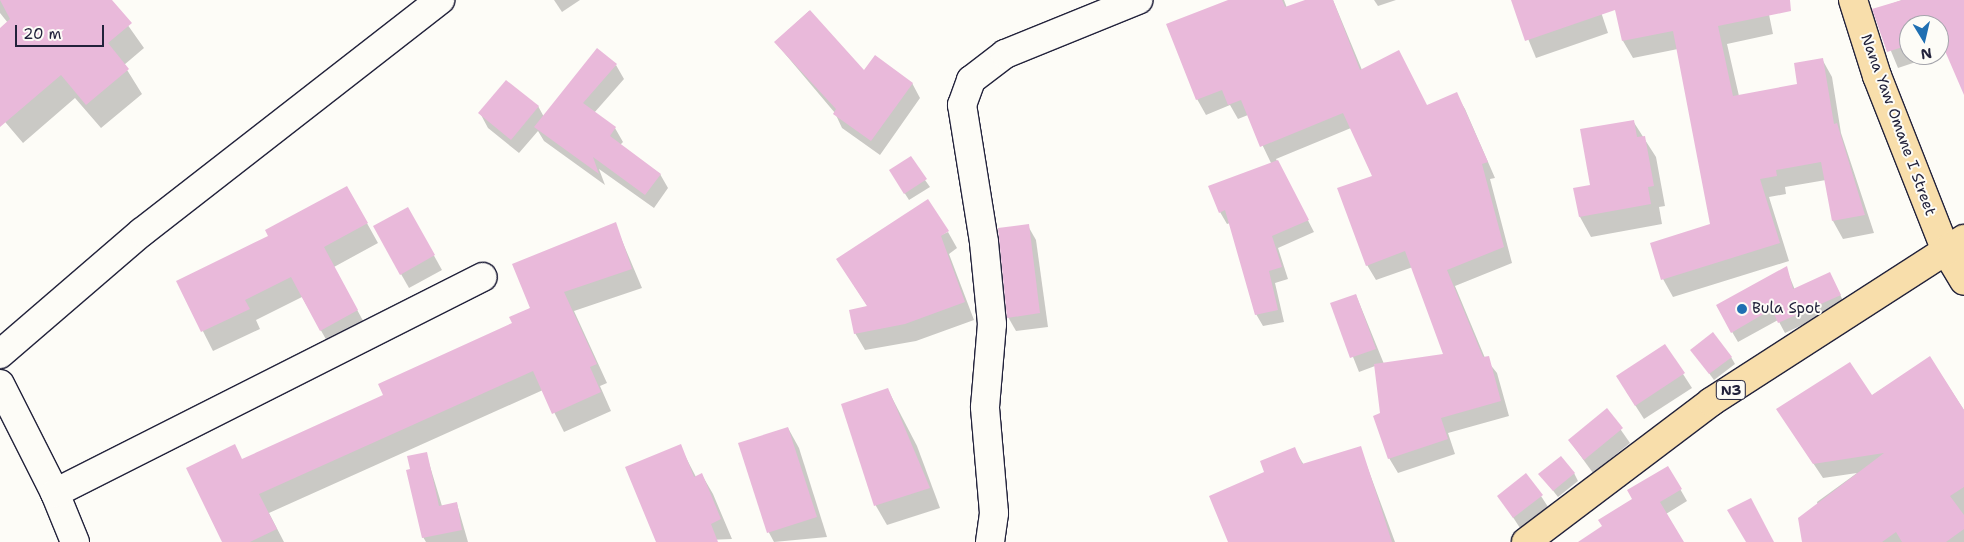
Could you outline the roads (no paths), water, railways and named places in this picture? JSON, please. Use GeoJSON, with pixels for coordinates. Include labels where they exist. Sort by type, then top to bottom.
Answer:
{"type":"FeatureCollection","features":[{"type":"Feature","properties":{"kind":"main road","name":"Nana Yaw Omane I Street"},"geometry":{"type":"LineString","coordinates":[[1854,0],[1877,76],[1954,244],[1964,281]]}},
{"type":"Feature","properties":{"kind":"main road","name":"N3"},"geometry":{"type":"LineString","coordinates":[[1526,542],[1711,402],[1954,244]]}},
{"type":"Feature","properties":{"kind":"street"},"geometry":{"type":"LineString","coordinates":[[0,354],[142,232],[440,0]]}},
{"type":"Feature","properties":{"kind":"street"},"geometry":{"type":"LineString","coordinates":[[990,542],[994,513],[985,407],[992,324],[984,242],[962,105],[971,80],[1005,54],[1138,0]]}},
{"type":"Feature","properties":{"kind":"street"},"geometry":{"type":"LineString","coordinates":[[56,493],[482,277]]}},
{"type":"Feature","properties":{"kind":"street"},"geometry":{"type":"LineString","coordinates":[[0,384],[56,493],[75,542]]}},
{"type":"Feature","properties":{"kind":"place","name":"Bula Spot"},"geometry":{"type":"Point","coordinates":[1742,309]}}]}
